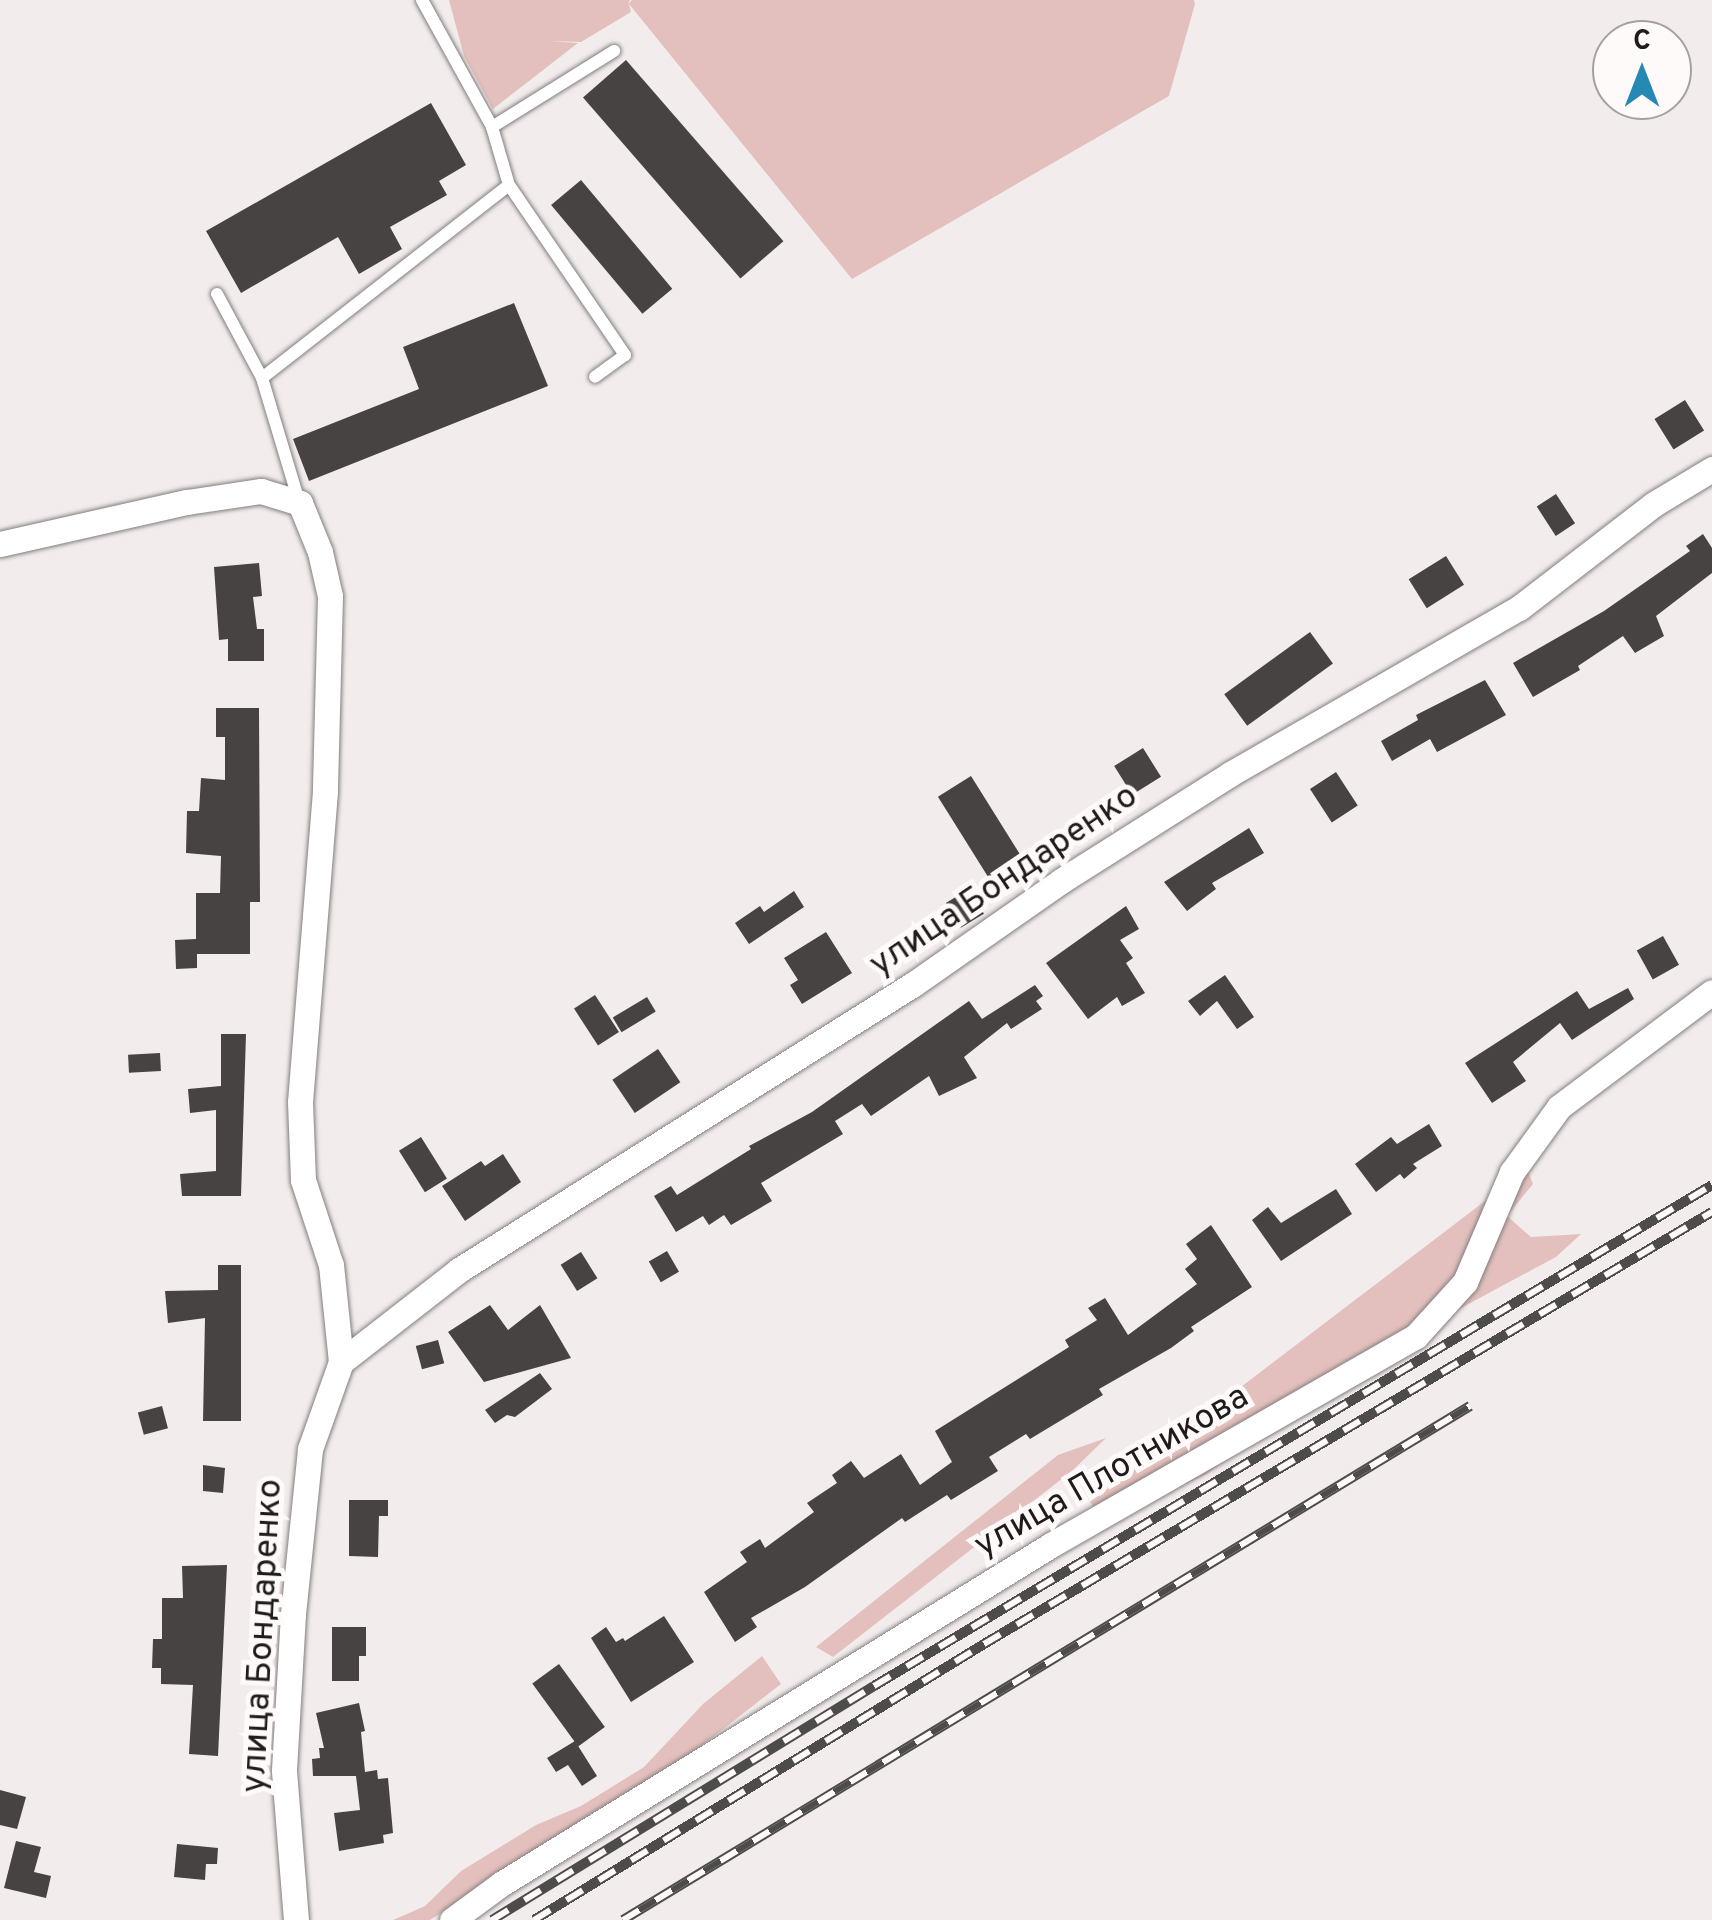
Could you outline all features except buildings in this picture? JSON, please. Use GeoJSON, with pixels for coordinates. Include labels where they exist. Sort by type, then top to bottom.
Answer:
{"type":"FeatureCollection","features":[{"type":"Feature","properties":{"kind":"street","name":"улица Бондаренко"},"geometry":{"type":"LineString","coordinates":[[341,1362],[459,1270],[912,986],[1061,881],[1230,774],[1519,608],[1654,504],[1712,469]]}},
{"type":"Feature","properties":{"kind":"street"},"geometry":{"type":"LineString","coordinates":[[0,544],[187,502],[261,491],[300,503]]}},
{"type":"Feature","properties":{"kind":"street","name":"улица Бондаренко"},"geometry":{"type":"LineString","coordinates":[[296,1920],[284,1770],[293,1614],[310,1449],[341,1362],[331,1265],[303,1180],[300,1102],[325,790],[330,596],[320,552],[300,503]]}},
{"type":"Feature","properties":{"kind":"street","name":"улица Плотникова"},"geometry":{"type":"LineString","coordinates":[[452,1920],[502,1884],[1051,1545],[1416,1336],[1465,1282],[1512,1172],[1559,1108],[1712,992]]}},
{"type":"Feature","properties":{"kind":"lane"},"geometry":{"type":"LineString","coordinates":[[422,0],[492,126],[509,185],[626,356],[595,377]]}},
{"type":"Feature","properties":{"kind":"lane"},"geometry":{"type":"LineString","coordinates":[[492,126],[614,50]]}},
{"type":"Feature","properties":{"kind":"lane"},"geometry":{"type":"LineString","coordinates":[[262,378],[509,185]]}},
{"type":"Feature","properties":{"kind":"lane"},"geometry":{"type":"LineString","coordinates":[[217,294],[262,378],[300,503]]}},
{"type":"Feature","properties":{"kind":"shaded area"},"geometry":{"type":"Polygon","coordinates":[[[449,0],[630,0],[628,4],[632,0],[1194,0],[1195,4],[1169,96],[852,279],[629,4],[631,12],[581,42],[548,41],[578,43],[493,109],[464,56],[449,0]]]}},
{"type":"Feature","properties":{"kind":"shaded area"},"geometry":{"type":"Polygon","coordinates":[[[1527,1169],[1533,1184],[1507,1216],[1531,1237],[1581,1234],[1556,1257],[1461,1308],[1392,1360],[1296,1406],[1207,1474],[1105,1522],[1090,1502],[1527,1169]]]}},
{"type":"Feature","properties":{"kind":"shaded area"},"geometry":{"type":"Polygon","coordinates":[[[1106,1438],[1072,1471],[833,1657],[816,1647],[1058,1455],[1106,1438]]]}},
{"type":"Feature","properties":{"kind":"shaded area"},"geometry":{"type":"Polygon","coordinates":[[[762,1656],[781,1684],[674,1767],[430,1920],[393,1920],[425,1906],[461,1871],[536,1825],[581,1806],[644,1767],[703,1704],[762,1656]]]}},
{"type":"Feature","properties":{"kind":"railway"},"geometry":{"type":"LineString","coordinates":[[492,1920],[874,1686],[1712,1185]]}},
{"type":"Feature","properties":{"kind":"railway"},"geometry":{"type":"LineString","coordinates":[[534,1920],[984,1644],[1712,1212]]}},
{"type":"Feature","properties":{"kind":"railway"},"geometry":{"type":"LineString","coordinates":[[623,1920],[1470,1406]]}}]}
